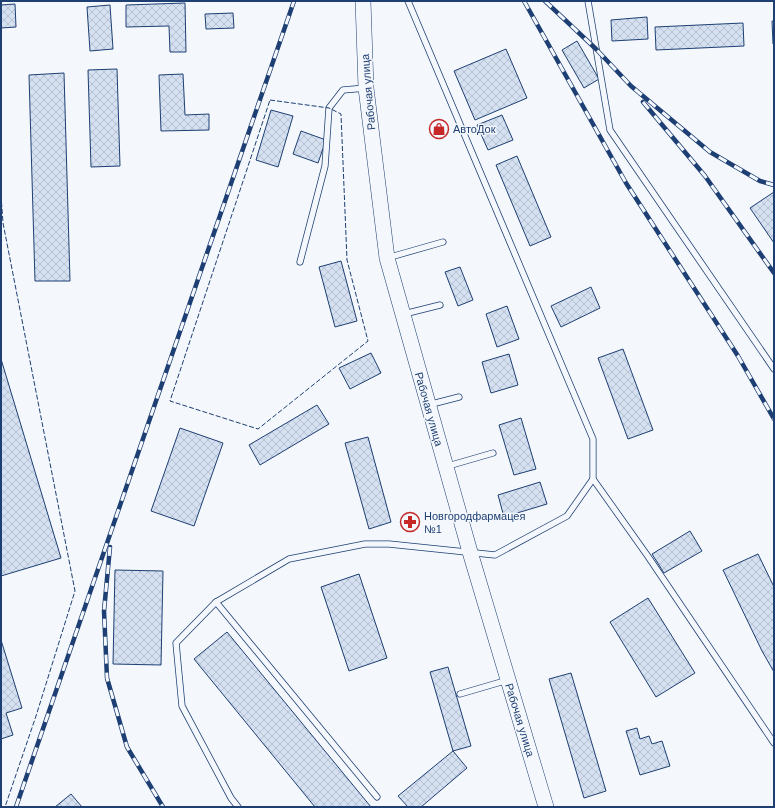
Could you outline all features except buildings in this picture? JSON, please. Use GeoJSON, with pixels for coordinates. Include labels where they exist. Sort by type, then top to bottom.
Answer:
{"type":"FeatureCollection","features":[{"type":"Feature","properties":{"kind":"main road","name":"Рабочая улица"},"geometry":{"type":"LineString","coordinates":[[363,1],[366,88],[387,258],[470,552],[546,807]]}},
{"type":"Feature","properties":{"kind":"lane"},"geometry":{"type":"LineString","coordinates":[[238,807],[231,798],[182,706],[176,643],[216,602],[288,559],[365,544],[389,544],[495,555],[567,516],[593,479],[593,439],[408,1]]}},
{"type":"Feature","properties":{"kind":"lane"},"geometry":{"type":"LineString","coordinates":[[588,1],[610,130],[774,369]]}},
{"type":"Feature","properties":{"kind":"lane"},"geometry":{"type":"LineString","coordinates":[[300,262],[325,166],[330,108],[343,90],[366,88]]}},
{"type":"Feature","properties":{"kind":"lane"},"geometry":{"type":"LineString","coordinates":[[387,258],[443,242]]}},
{"type":"Feature","properties":{"kind":"lane"},"geometry":{"type":"LineString","coordinates":[[402,314],[440,305]]}},
{"type":"Feature","properties":{"kind":"lane"},"geometry":{"type":"LineString","coordinates":[[428,405],[459,397]]}},
{"type":"Feature","properties":{"kind":"lane"},"geometry":{"type":"LineString","coordinates":[[446,467],[494,453]]}},
{"type":"Feature","properties":{"kind":"lane"},"geometry":{"type":"LineString","coordinates":[[593,479],[647,555],[774,743]]}},
{"type":"Feature","properties":{"kind":"lane"},"geometry":{"type":"LineString","coordinates":[[216,602],[377,797]]}},
{"type":"Feature","properties":{"kind":"lane"},"geometry":{"type":"LineString","coordinates":[[460,694],[508,680]]}},
{"type":"Feature","properties":{"kind":"railway"},"geometry":{"type":"LineString","coordinates":[[16,807],[294,1]]}},
{"type":"Feature","properties":{"kind":"railway"},"geometry":{"type":"LineString","coordinates":[[524,1],[626,183],[738,356],[774,419]]}},
{"type":"Feature","properties":{"kind":"railway"},"geometry":{"type":"LineString","coordinates":[[545,1],[596,49],[631,86],[710,152],[760,181],[774,185]]}},
{"type":"Feature","properties":{"kind":"railway"},"geometry":{"type":"LineString","coordinates":[[643,102],[705,176],[774,273]]}},
{"type":"Feature","properties":{"kind":"railway"},"geometry":{"type":"LineString","coordinates":[[110,547],[104,611],[107,678],[127,747],[163,807]]}},
{"type":"Feature","properties":{"kind":"fence"},"geometry":{"type":"LineString","coordinates":[[270,100],[329,108],[341,114],[347,260],[368,341],[258,429],[170,401],[270,100]]}},
{"type":"Feature","properties":{"kind":"fence"},"geometry":{"type":"LineString","coordinates":[[1,195],[3,223],[75,591],[36,716],[5,807]]}},
{"type":"Feature","properties":{"kind":"place","name":"АвтоДок"},"geometry":{"type":"Point","coordinates":[439,129]}},
{"type":"Feature","properties":{"kind":"place","name":"Новгородфармацея №1"},"geometry":{"type":"Point","coordinates":[410,522]}}]}
